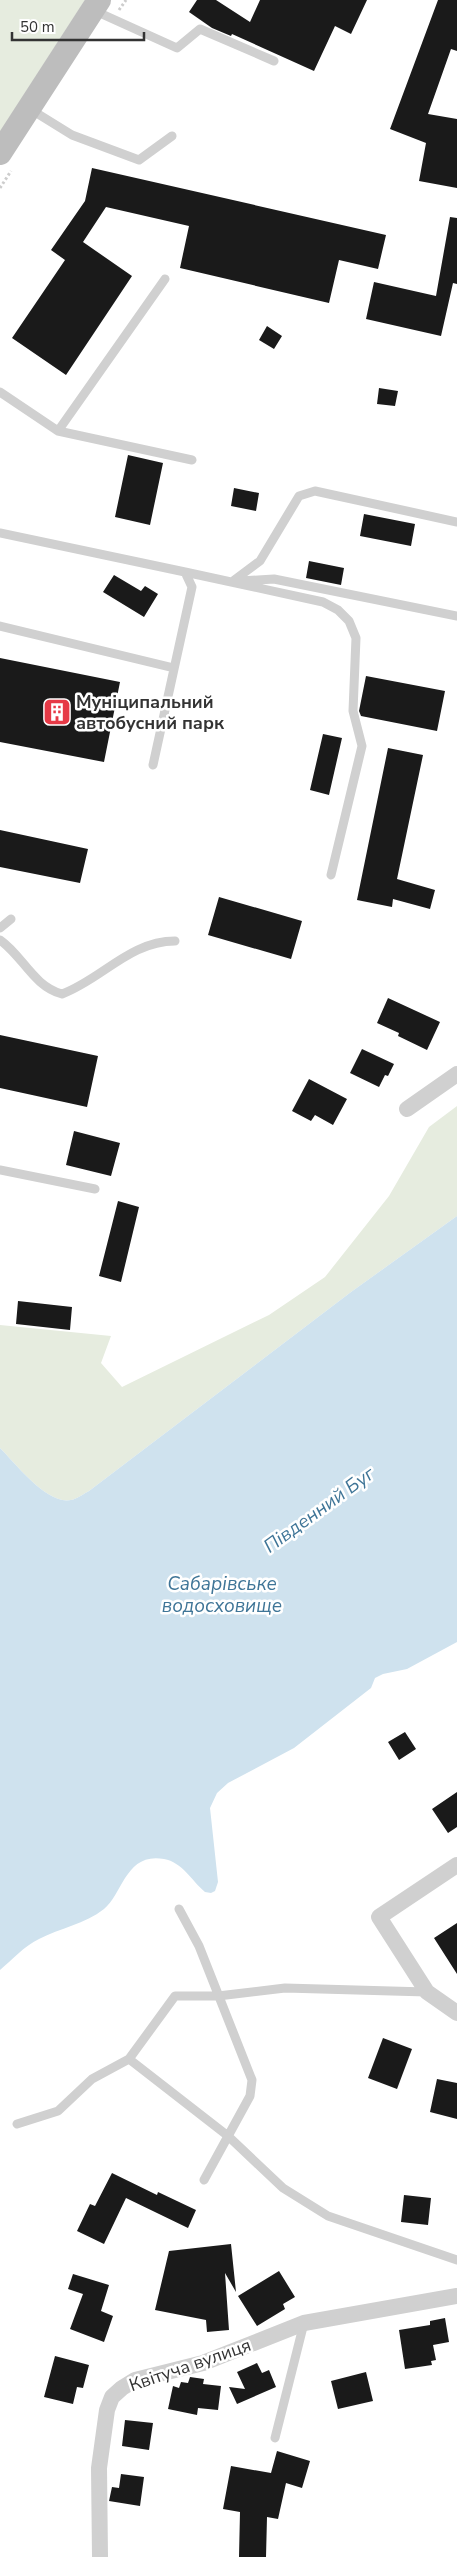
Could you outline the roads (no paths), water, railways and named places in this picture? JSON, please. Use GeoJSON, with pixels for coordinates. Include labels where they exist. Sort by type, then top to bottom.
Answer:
{"type":"FeatureCollection","features":[{"type":"Feature","properties":{"kind":"street"},"geometry":{"type":"LineString","coordinates":[[0,154],[96,5]]}},
{"type":"Feature","properties":{"kind":"street"},"geometry":{"type":"LineString","coordinates":[[407,1109],[457,1074]]}},
{"type":"Feature","properties":{"kind":"street"},"geometry":{"type":"LineString","coordinates":[[457,1865],[379,1917],[427,1992],[457,2013]]}},
{"type":"Feature","properties":{"kind":"street","name":"Квітуча вулиця"},"geometry":{"type":"LineString","coordinates":[[100,2557],[98,2468],[107,2410],[112,2397],[122,2388],[135,2380],[203,2363],[304,2323],[457,2296]]}},
{"type":"Feature","properties":{"kind":"lane"},"geometry":{"type":"LineString","coordinates":[[96,5],[177,48],[200,29],[274,61]]}},
{"type":"Feature","properties":{"kind":"lane"},"geometry":{"type":"LineString","coordinates":[[30,109],[72,135],[139,160],[172,136]]}},
{"type":"Feature","properties":{"kind":"lane"},"geometry":{"type":"LineString","coordinates":[[58,431],[165,279]]}},
{"type":"Feature","properties":{"kind":"lane"},"geometry":{"type":"LineString","coordinates":[[0,392],[58,431],[192,460]]}},
{"type":"Feature","properties":{"kind":"lane"},"geometry":{"type":"LineString","coordinates":[[233,581],[260,561],[299,496],[315,492],[457,522]]}},
{"type":"Feature","properties":{"kind":"lane"},"geometry":{"type":"LineString","coordinates":[[0,533],[233,581],[323,602],[338,610],[349,621],[356,638],[353,711],[362,746],[331,875]]}},
{"type":"Feature","properties":{"kind":"lane"},"geometry":{"type":"LineString","coordinates":[[153,765],[192,587],[185,572]]}},
{"type":"Feature","properties":{"kind":"lane"},"geometry":{"type":"LineString","coordinates":[[233,581],[274,579],[457,616]]}},
{"type":"Feature","properties":{"kind":"lane"},"geometry":{"type":"LineString","coordinates":[[0,626],[174,668]]}},
{"type":"Feature","properties":{"kind":"lane"},"geometry":{"type":"LineString","coordinates":[[0,928],[11,919]]}},
{"type":"Feature","properties":{"kind":"lane"},"geometry":{"type":"LineString","coordinates":[[0,940],[8,945],[43,986],[62,994],[135,951],[153,944],[175,941]]}},
{"type":"Feature","properties":{"kind":"lane"},"geometry":{"type":"LineString","coordinates":[[0,1170],[95,1189]]}},
{"type":"Feature","properties":{"kind":"lane"},"geometry":{"type":"LineString","coordinates":[[179,1909],[198,1946],[252,2080],[250,2096],[204,2180]]}},
{"type":"Feature","properties":{"kind":"lane"},"geometry":{"type":"LineString","coordinates":[[17,2124],[58,2111],[92,2079],[129,2059],[175,1996],[218,1996],[285,1988],[427,1992]]}},
{"type":"Feature","properties":{"kind":"lane"},"geometry":{"type":"LineString","coordinates":[[129,2059],[228,2136],[283,2188],[328,2216],[457,2260]]}},
{"type":"Feature","properties":{"kind":"lane"},"geometry":{"type":"LineString","coordinates":[[275,2438],[304,2323]]}},
{"type":"Feature","properties":{"kind":"water","name":"Сабарівське водосховище"},"geometry":{"type":"Polygon","coordinates":[[[457,1216],[457,1642],[407,1669],[383,1674],[375,1678],[371,1688],[294,1748],[228,1783],[217,1793],[210,1808],[218,1882],[215,1891],[211,1893],[205,1892],[176,1864],[164,1859],[151,1858],[133,1868],[104,1909],[81,1922],[34,1942],[23,1949],[0,1970],[0,1448],[42,1490],[62,1500],[78,1498],[351,1292],[457,1216]]]}},
{"type":"Feature","properties":{"kind":"place","name":"Муніципальний автобусний парк"},"geometry":{"type":"Point","coordinates":[57,712]}},
{"type":"Feature","properties":{"kind":"water label","name":"Південний Буг"},"geometry":{"type":"Point","coordinates":[319,1510]}}]}
